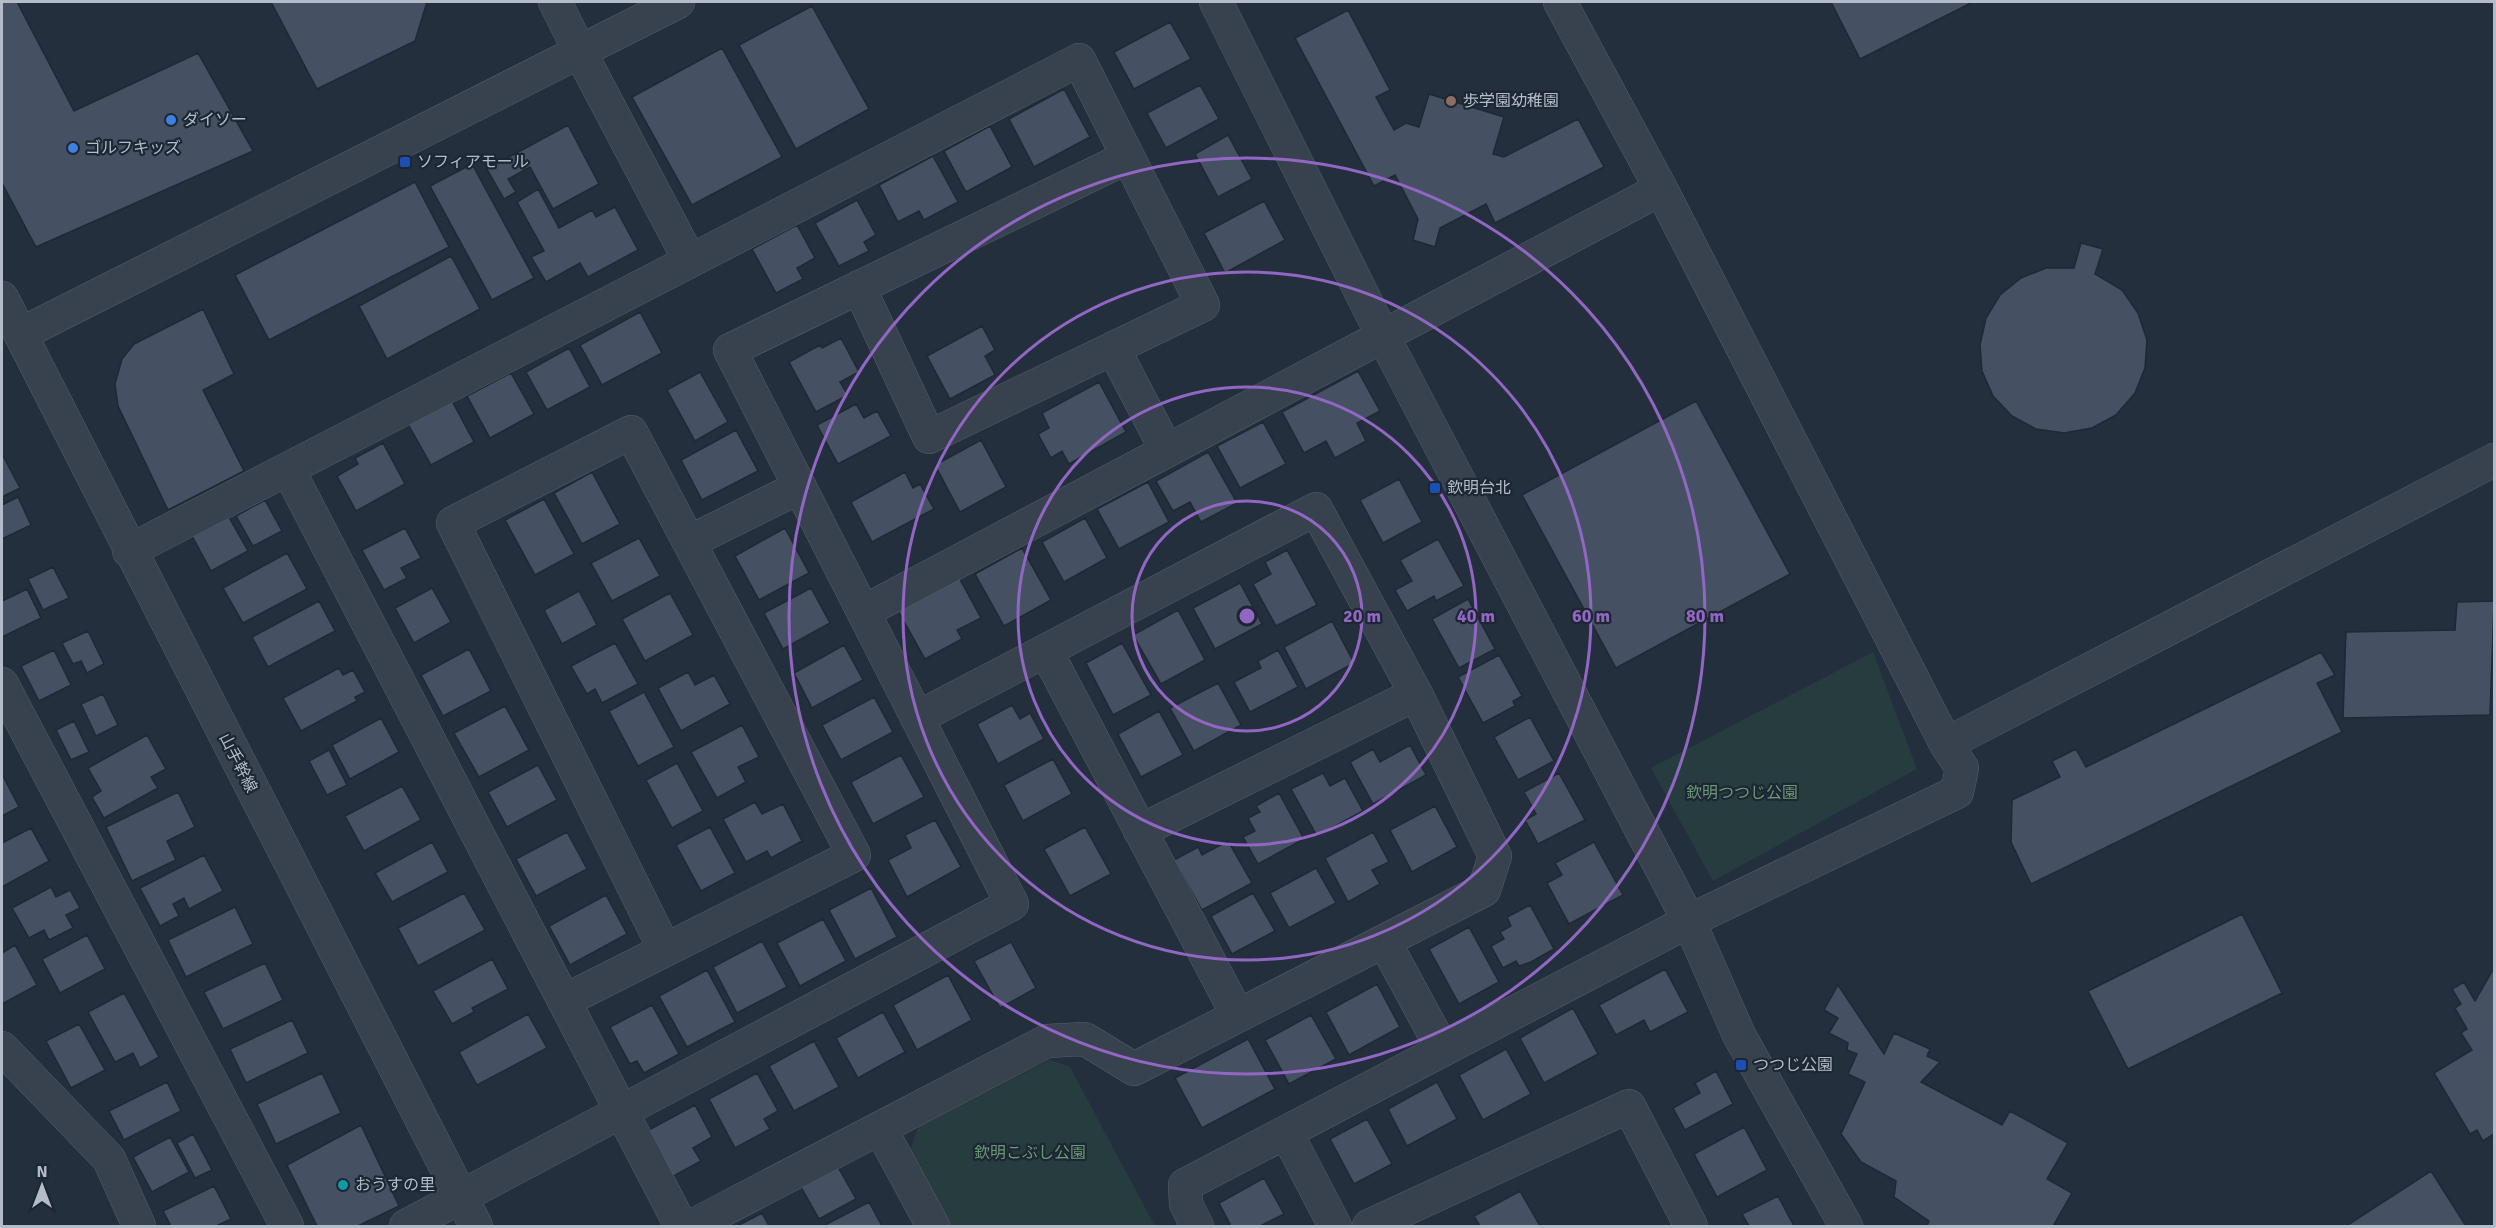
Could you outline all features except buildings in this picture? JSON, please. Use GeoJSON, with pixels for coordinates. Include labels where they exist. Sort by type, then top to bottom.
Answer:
{"type":"FeatureCollection","features":[{"type":"Feature","properties":{"kind":"street"},"geometry":{"type":"LineString","coordinates":[[555,2],[690,261]]}},
{"type":"Feature","properties":{"kind":"street"},"geometry":{"type":"LineString","coordinates":[[11,339],[678,2]]}},
{"type":"Feature","properties":{"kind":"street"},"geometry":{"type":"LineString","coordinates":[[1216,2],[1383,336],[1689,921],[1739,1035],[1846,1227]]}},
{"type":"Feature","properties":{"kind":"street"},"geometry":{"type":"LineString","coordinates":[[1197,1227],[1186,1204],[1185,1185],[1689,921],[1957,792],[1962,768],[1946,744],[1661,189],[1560,2]]}},
{"type":"Feature","properties":{"kind":"street"},"geometry":{"type":"LineString","coordinates":[[129,551],[1079,60],[1203,305],[929,437],[859,287]]}},
{"type":"Feature","properties":{"kind":"street"},"geometry":{"type":"LineString","coordinates":[[406,1227],[1012,904],[865,611],[730,350],[1128,157]]}},
{"type":"Feature","properties":{"kind":"street"},"geometry":{"type":"LineString","coordinates":[[865,611],[1661,189]]}},
{"type":"Feature","properties":{"kind":"street","name":"山手幹線"},"geometry":{"type":"LineString","coordinates":[[2,298],[11,339],[129,551],[476,1227]]}},
{"type":"Feature","properties":{"kind":"street"},"geometry":{"type":"LineString","coordinates":[[1113,348],[1167,452]]}},
{"type":"Feature","properties":{"kind":"street"},"geometry":{"type":"LineString","coordinates":[[564,1001],[854,855],[631,432],[453,523],[665,950]]}},
{"type":"Feature","properties":{"kind":"street"},"geometry":{"type":"LineString","coordinates":[[1946,744],[2494,460]]}},
{"type":"Feature","properties":{"kind":"street"},"geometry":{"type":"LineString","coordinates":[[288,469],[681,1227]]}},
{"type":"Feature","properties":{"kind":"street"},"geometry":{"type":"LineString","coordinates":[[689,542],[800,487]]}},
{"type":"Feature","properties":{"kind":"street"},"geometry":{"type":"LineString","coordinates":[[692,1227],[1047,1041],[1085,1039],[1134,1070],[1484,890],[1495,856],[1416,694],[1316,509],[917,718]]}},
{"type":"Feature","properties":{"kind":"street"},"geometry":{"type":"LineString","coordinates":[[1046,651],[1238,1016]]}},
{"type":"Feature","properties":{"kind":"street"},"geometry":{"type":"LineString","coordinates":[[2,684],[287,1227]]}},
{"type":"Feature","properties":{"kind":"street"},"geometry":{"type":"LineString","coordinates":[[1140,831],[1416,694]]}},
{"type":"Feature","properties":{"kind":"street"},"geometry":{"type":"LineString","coordinates":[[1384,941],[1443,1050]]}},
{"type":"Feature","properties":{"kind":"street"},"geometry":{"type":"LineString","coordinates":[[2,1048],[110,1159],[139,1227]]}},
{"type":"Feature","properties":{"kind":"street"},"geometry":{"type":"LineString","coordinates":[[1369,1227],[1629,1106],[1691,1227]]}},
{"type":"Feature","properties":{"kind":"street"},"geometry":{"type":"LineString","coordinates":[[880,1128],[933,1227]]}},
{"type":"Feature","properties":{"kind":"street"},"geometry":{"type":"LineString","coordinates":[[1286,1132],[1335,1227]]}},
{"type":"Feature","properties":{"kind":"green space","name":"欽明つつじ公園"},"geometry":{"type":"Polygon","coordinates":[[[1873,652],[1917,769],[1713,881],[1651,768],[1873,652]]]}},
{"type":"Feature","properties":{"kind":"green space","name":"欽明こぶし公園"},"geometry":{"type":"Polygon","coordinates":[[[1050,1060],[1070,1067],[1155,1226],[951,1226],[909,1153],[918,1127],[1050,1060]]]}},
{"type":"Feature","properties":{"kind":"place","name":"歩学園幼稚園"},"geometry":{"type":"Point","coordinates":[1451,101]}},
{"type":"Feature","properties":{"kind":"place","name":"ダイソー"},"geometry":{"type":"Point","coordinates":[171,120]}},
{"type":"Feature","properties":{"kind":"place","name":"ゴルフキッズ"},"geometry":{"type":"Point","coordinates":[73,148]}},
{"type":"Feature","properties":{"kind":"place","name":"ソフィアモール"},"geometry":{"type":"Point","coordinates":[405,162]}},
{"type":"Feature","properties":{"kind":"place","name":"欽明台北"},"geometry":{"type":"Point","coordinates":[1435,488]}},
{"type":"Feature","properties":{"kind":"place","name":"つつじ公園"},"geometry":{"type":"Point","coordinates":[1741,1065]}},
{"type":"Feature","properties":{"kind":"place","name":"おうすの里"},"geometry":{"type":"Point","coordinates":[343,1185]}}]}
